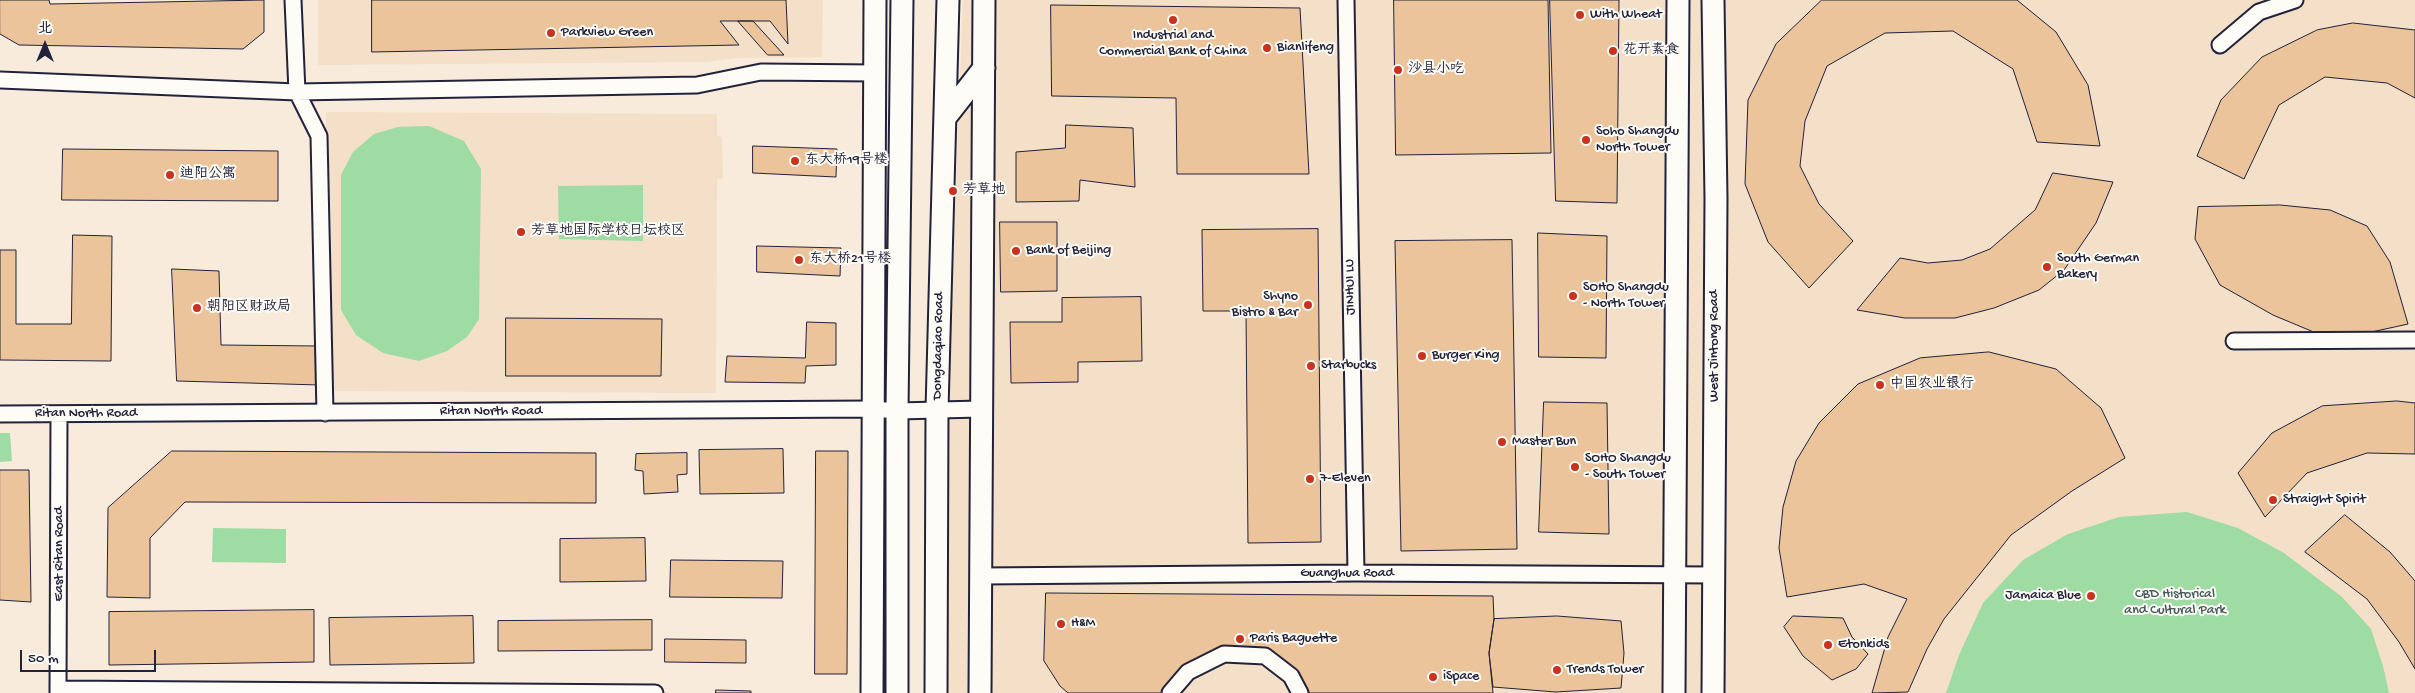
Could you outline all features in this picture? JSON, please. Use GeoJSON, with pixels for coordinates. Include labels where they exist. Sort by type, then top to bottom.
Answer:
{"type":"FeatureCollection","features":[{"type":"Feature","properties":{"kind":"main road"},"geometry":{"type":"LineString","coordinates":[[872,693],[875,0]]}},
{"type":"Feature","properties":{"kind":"main road"},"geometry":{"type":"LineString","coordinates":[[897,693],[897,411],[902,0]]}},
{"type":"Feature","properties":{"kind":"main road","name":"Dongdaqiao Road"},"geometry":{"type":"LineString","coordinates":[[936,693],[937,410],[948,0]]}},
{"type":"Feature","properties":{"kind":"main road"},"geometry":{"type":"LineString","coordinates":[[980,693],[984,0]]}},
{"type":"Feature","properties":{"kind":"main road"},"geometry":{"type":"LineString","coordinates":[[1674,693],[1678,0]]}},
{"type":"Feature","properties":{"kind":"main road","name":"West Jintong Road"},"geometry":{"type":"LineString","coordinates":[[1713,0],[1716,198],[1713,693]]}},
{"type":"Feature","properties":{"kind":"main road"},"geometry":{"type":"LineString","coordinates":[[945,118],[984,68]]}},
{"type":"Feature","properties":{"kind":"street"},"geometry":{"type":"LineString","coordinates":[[293,0],[297,92],[319,136],[325,413]]}},
{"type":"Feature","properties":{"kind":"street","name":"JINHUI LU"},"geometry":{"type":"LineString","coordinates":[[1346,0],[1356,573]]}},
{"type":"Feature","properties":{"kind":"street"},"geometry":{"type":"LineString","coordinates":[[2220,46],[2259,12],[2295,0]]}},
{"type":"Feature","properties":{"kind":"street"},"geometry":{"type":"LineString","coordinates":[[0,80],[297,92],[697,85],[761,72],[875,73]]}},
{"type":"Feature","properties":{"kind":"street"},"geometry":{"type":"LineString","coordinates":[[2234,341],[2415,340]]}},
{"type":"Feature","properties":{"kind":"street","name":"Ritan North Road"},"geometry":{"type":"LineString","coordinates":[[0,414],[873,409],[897,411],[981,409]]}},
{"type":"Feature","properties":{"kind":"street","name":"East Ritan Road"},"geometry":{"type":"LineString","coordinates":[[58,691],[59,414]]}},
{"type":"Feature","properties":{"kind":"street","name":"Guanghua Road"},"geometry":{"type":"LineString","coordinates":[[980,576],[1356,573],[1714,575]]}},
{"type":"Feature","properties":{"kind":"street"},"geometry":{"type":"LineString","coordinates":[[1170,693],[1188,672],[1224,654],[1265,656],[1291,676],[1300,693]]}},
{"type":"Feature","properties":{"kind":"street"},"geometry":{"type":"LineString","coordinates":[[58,691],[655,693]]}},
{"type":"Feature","properties":{"kind":"shaded area"},"geometry":{"type":"Polygon","coordinates":[[[318,0],[823,0],[822,57],[736,58],[706,62],[318,65],[318,0]]]}},
{"type":"Feature","properties":{"kind":"shaded area"},"geometry":{"type":"Polygon","coordinates":[[[963,0],[2415,0],[2415,693],[937,693],[963,0]]]}},
{"type":"Feature","properties":{"kind":"shaded area","name":"芳草地国际学校日坛校区"},"geometry":{"type":"Polygon","coordinates":[[[326,112],[717,114],[717,136],[722,137],[723,179],[717,179],[716,393],[325,391],[326,112]]]}},
{"type":"Feature","properties":{"kind":"green space"},"geometry":{"type":"Polygon","coordinates":[[[429,126],[464,141],[481,169],[479,319],[467,337],[447,351],[419,361],[383,353],[356,335],[341,310],[341,175],[353,152],[374,134],[398,127],[429,126]]]}},
{"type":"Feature","properties":{"kind":"green space"},"geometry":{"type":"Polygon","coordinates":[[[643,185],[643,241],[559,239],[558,186],[643,185]]]}},
{"type":"Feature","properties":{"kind":"green space"},"geometry":{"type":"Polygon","coordinates":[[[0,433],[10,433],[12,461],[0,462],[0,433]]]}},
{"type":"Feature","properties":{"kind":"green space","name":"CBD Historical and Cultural Park"},"geometry":{"type":"Polygon","coordinates":[[[2187,512],[2238,528],[2284,553],[2342,597],[2371,629],[2383,666],[2389,693],[1946,693],[1959,655],[1983,603],[2023,560],[2068,534],[2119,517],[2187,512]]]}},
{"type":"Feature","properties":{"kind":"green space"},"geometry":{"type":"Polygon","coordinates":[[[213,528],[286,529],[286,563],[212,562],[213,528]]]}},
{"type":"Feature","properties":{"kind":"building"},"geometry":{"type":"Polygon","coordinates":[[[0,0],[49,0],[50,4],[264,0],[264,32],[243,49],[19,45],[0,34],[0,0]]]}},
{"type":"Feature","properties":{"kind":"building","name":"Parkview Green"},"geometry":{"type":"Polygon","coordinates":[[[372,0],[786,0],[788,44],[770,21],[720,21],[739,45],[372,52],[372,0]]]}},
{"type":"Feature","properties":{"kind":"building"},"geometry":{"type":"Polygon","coordinates":[[[1394,0],[1548,0],[1551,153],[1396,155],[1394,0]]]}},
{"type":"Feature","properties":{"kind":"building","name":"Soho Shangdu North Tower"},"geometry":{"type":"Polygon","coordinates":[[[1550,0],[1619,0],[1617,203],[1556,201],[1550,0]]]}},
{"type":"Feature","properties":{"kind":"building"},"geometry":{"type":"Polygon","coordinates":[[[1822,0],[2017,0],[2056,32],[2088,85],[2100,146],[2037,142],[2013,69],[1953,31],[1885,33],[1827,66],[1805,121],[1800,166],[1819,204],[1853,241],[1809,288],[1768,242],[1745,184],[1748,100],[1776,44],[1822,0]]]}},
{"type":"Feature","properties":{"kind":"building"},"geometry":{"type":"Polygon","coordinates":[[[1051,5],[1300,8],[1309,174],[1177,174],[1176,98],[1052,96],[1051,5]]]}},
{"type":"Feature","properties":{"kind":"building"},"geometry":{"type":"Polygon","coordinates":[[[738,21],[753,21],[784,55],[768,55],[738,21]]]}},
{"type":"Feature","properties":{"kind":"building"},"geometry":{"type":"Polygon","coordinates":[[[2353,23],[2415,30],[2415,98],[2387,83],[2325,77],[2279,105],[2244,179],[2197,156],[2221,100],[2262,57],[2317,30],[2353,23]]]}},
{"type":"Feature","properties":{"kind":"building"},"geometry":{"type":"Polygon","coordinates":[[[1066,125],[1133,128],[1135,187],[1080,180],[1079,201],[1016,202],[1016,152],[1065,148],[1066,125]]]}},
{"type":"Feature","properties":{"kind":"building","name":"东大桥19号楼"},"geometry":{"type":"Polygon","coordinates":[[[753,146],[837,149],[836,177],[753,173],[753,146]]]}},
{"type":"Feature","properties":{"kind":"building","name":"迪阳公寓"},"geometry":{"type":"Polygon","coordinates":[[[63,149],[278,151],[278,201],[62,200],[63,149]]]}},
{"type":"Feature","properties":{"kind":"building"},"geometry":{"type":"Polygon","coordinates":[[[2053,173],[2113,182],[2096,223],[2064,270],[2039,290],[1994,308],[1955,318],[1905,318],[1857,310],[1900,258],[1928,263],[1962,260],[1990,249],[2035,210],[2053,173]]]}},
{"type":"Feature","properties":{"kind":"building"},"geometry":{"type":"Polygon","coordinates":[[[2280,205],[2330,210],[2367,226],[2390,262],[2408,324],[2367,333],[2316,333],[2273,315],[2220,285],[2195,239],[2198,207],[2280,205]]]}},
{"type":"Feature","properties":{"kind":"building"},"geometry":{"type":"Polygon","coordinates":[[[1000,222],[1057,222],[1057,291],[1001,292],[1000,222]]]}},
{"type":"Feature","properties":{"kind":"building"},"geometry":{"type":"Polygon","coordinates":[[[1318,229],[1321,542],[1248,543],[1246,311],[1203,311],[1202,230],[1318,229]]]}},
{"type":"Feature","properties":{"kind":"building","name":"SOHO Shangdu - North Tower"},"geometry":{"type":"Polygon","coordinates":[[[1538,233],[1607,236],[1606,358],[1539,357],[1538,233]]]}},
{"type":"Feature","properties":{"kind":"building"},"geometry":{"type":"Polygon","coordinates":[[[73,235],[112,236],[111,361],[0,360],[0,250],[16,250],[16,324],[71,324],[73,235]]]}},
{"type":"Feature","properties":{"kind":"building"},"geometry":{"type":"Polygon","coordinates":[[[1512,240],[1517,549],[1401,551],[1395,241],[1512,240]]]}},
{"type":"Feature","properties":{"kind":"building","name":"东大桥21号楼"},"geometry":{"type":"Polygon","coordinates":[[[757,246],[841,248],[840,276],[757,272],[757,246]]]}},
{"type":"Feature","properties":{"kind":"building","name":"朝阳区财政局"},"geometry":{"type":"Polygon","coordinates":[[[172,269],[219,271],[221,345],[317,346],[320,385],[177,381],[172,269]]]}},
{"type":"Feature","properties":{"kind":"building"},"geometry":{"type":"Polygon","coordinates":[[[1141,297],[1142,361],[1078,362],[1078,382],[1011,383],[1010,322],[1062,322],[1062,298],[1141,297]]]}},
{"type":"Feature","properties":{"kind":"building"},"geometry":{"type":"Polygon","coordinates":[[[506,318],[662,319],[661,376],[506,376],[506,318]]]}},
{"type":"Feature","properties":{"kind":"building"},"geometry":{"type":"Polygon","coordinates":[[[807,322],[836,323],[836,365],[806,366],[805,383],[725,382],[727,356],[805,358],[807,322]]]}},
{"type":"Feature","properties":{"kind":"building"},"geometry":{"type":"Polygon","coordinates":[[[1989,352],[2056,369],[2101,408],[2125,458],[2072,491],[2011,535],[1944,619],[1927,649],[1908,692],[1872,693],[1888,637],[1907,599],[1864,584],[1787,597],[1779,548],[1783,507],[1796,461],[1819,423],[1858,384],[1920,358],[1989,352]]]}},
{"type":"Feature","properties":{"kind":"building"},"geometry":{"type":"Polygon","coordinates":[[[2397,401],[2415,403],[2415,454],[2367,453],[2307,473],[2265,517],[2238,473],[2272,433],[2322,406],[2397,401]]]}},
{"type":"Feature","properties":{"kind":"building","name":"SOHO Shangdu - South Tower"},"geometry":{"type":"Polygon","coordinates":[[[1544,402],[1607,403],[1609,534],[1539,532],[1544,402]]]}},
{"type":"Feature","properties":{"kind":"building"},"geometry":{"type":"Polygon","coordinates":[[[783,449],[784,493],[700,494],[699,450],[783,449]]]}},
{"type":"Feature","properties":{"kind":"building"},"geometry":{"type":"Polygon","coordinates":[[[172,451],[596,453],[596,503],[185,502],[150,538],[150,598],[107,597],[108,508],[172,451]]]}},
{"type":"Feature","properties":{"kind":"building"},"geometry":{"type":"Polygon","coordinates":[[[816,451],[848,451],[847,674],[815,674],[816,451]]]}},
{"type":"Feature","properties":{"kind":"building"},"geometry":{"type":"Polygon","coordinates":[[[687,453],[687,474],[677,475],[678,492],[644,494],[643,471],[635,470],[636,454],[687,453]]]}},
{"type":"Feature","properties":{"kind":"building"},"geometry":{"type":"Polygon","coordinates":[[[0,470],[29,470],[31,602],[0,600],[0,470]]]}},
{"type":"Feature","properties":{"kind":"building"},"geometry":{"type":"Polygon","coordinates":[[[2345,515],[2390,552],[2415,581],[2415,669],[2399,642],[2367,599],[2305,552],[2345,515]]]}},
{"type":"Feature","properties":{"kind":"building"},"geometry":{"type":"Polygon","coordinates":[[[645,538],[646,581],[560,582],[560,539],[645,538]]]}},
{"type":"Feature","properties":{"kind":"building"},"geometry":{"type":"Polygon","coordinates":[[[671,560],[783,561],[782,598],[670,597],[671,560]]]}},
{"type":"Feature","properties":{"kind":"building"},"geometry":{"type":"Polygon","coordinates":[[[1046,593],[1493,596],[1494,619],[1489,653],[1493,693],[1300,693],[1265,656],[1224,654],[1170,693],[1068,693],[1060,686],[1044,661],[1046,593]]]}},
{"type":"Feature","properties":{"kind":"building"},"geometry":{"type":"Polygon","coordinates":[[[314,610],[314,662],[109,665],[109,612],[314,610]]]}},
{"type":"Feature","properties":{"kind":"building"},"geometry":{"type":"Polygon","coordinates":[[[473,616],[474,663],[330,665],[329,618],[473,616]]]}},
{"type":"Feature","properties":{"kind":"building","name":"Trends Tower"},"geometry":{"type":"Polygon","coordinates":[[[1557,616],[1621,621],[1624,653],[1621,688],[1556,692],[1493,687],[1489,653],[1494,619],[1557,616]]]}},
{"type":"Feature","properties":{"kind":"building","name":"Etonkids"},"geometry":{"type":"Polygon","coordinates":[[[1793,616],[1843,618],[1852,637],[1868,654],[1856,669],[1832,680],[1803,656],[1784,627],[1793,616]]]}},
{"type":"Feature","properties":{"kind":"building"},"geometry":{"type":"Polygon","coordinates":[[[652,620],[652,650],[498,651],[498,621],[652,620]]]}},
{"type":"Feature","properties":{"kind":"building"},"geometry":{"type":"Polygon","coordinates":[[[665,639],[746,640],[746,663],[665,662],[665,639]]]}},
{"type":"Feature","properties":{"kind":"building"},"geometry":{"type":"Polygon","coordinates":[[[716,690],[751,691],[751,693],[716,693],[716,690]]]}},
{"type":"Feature","properties":{"kind":"place","name":"With Wheat"},"geometry":{"type":"Point","coordinates":[1580,15]}},
{"type":"Feature","properties":{"kind":"place","name":"Industrial and Commercial Bank of China"},"geometry":{"type":"Point","coordinates":[1173,20]}},
{"type":"Feature","properties":{"kind":"place","name":"Parkview Green"},"geometry":{"type":"Point","coordinates":[551,33]}},
{"type":"Feature","properties":{"kind":"place","name":"Bianlifeng"},"geometry":{"type":"Point","coordinates":[1267,48]}},
{"type":"Feature","properties":{"kind":"place","name":"花开素食"},"geometry":{"type":"Point","coordinates":[1613,51]}},
{"type":"Feature","properties":{"kind":"place","name":"沙县小吃"},"geometry":{"type":"Point","coordinates":[1398,70]}},
{"type":"Feature","properties":{"kind":"place","name":"Soho Shangdu North Tower"},"geometry":{"type":"Point","coordinates":[1586,140]}},
{"type":"Feature","properties":{"kind":"place","name":"东大桥19号楼"},"geometry":{"type":"Point","coordinates":[795,161]}},
{"type":"Feature","properties":{"kind":"place","name":"迪阳公寓"},"geometry":{"type":"Point","coordinates":[170,175]}},
{"type":"Feature","properties":{"kind":"place","name":"芳草地"},"geometry":{"type":"Point","coordinates":[953,191]}},
{"type":"Feature","properties":{"kind":"place","name":"芳草地国际学校日坛校区"},"geometry":{"type":"Point","coordinates":[521,232]}},
{"type":"Feature","properties":{"kind":"place","name":"Bank of Beijing"},"geometry":{"type":"Point","coordinates":[1016,251]}},
{"type":"Feature","properties":{"kind":"place","name":"东大桥21号楼"},"geometry":{"type":"Point","coordinates":[799,260]}},
{"type":"Feature","properties":{"kind":"place","name":"South German Bakery"},"geometry":{"type":"Point","coordinates":[2047,267]}},
{"type":"Feature","properties":{"kind":"place","name":"SOHO Shangdu - North Tower"},"geometry":{"type":"Point","coordinates":[1573,296]}},
{"type":"Feature","properties":{"kind":"place","name":"Shyno Bistro & Bar"},"geometry":{"type":"Point","coordinates":[1308,305]}},
{"type":"Feature","properties":{"kind":"place","name":"朝阳区财政局"},"geometry":{"type":"Point","coordinates":[197,308]}},
{"type":"Feature","properties":{"kind":"place","name":"Burger King"},"geometry":{"type":"Point","coordinates":[1422,356]}},
{"type":"Feature","properties":{"kind":"place","name":"Starbucks"},"geometry":{"type":"Point","coordinates":[1311,366]}},
{"type":"Feature","properties":{"kind":"place","name":"中国农业银行"},"geometry":{"type":"Point","coordinates":[1880,385]}},
{"type":"Feature","properties":{"kind":"place","name":"Master Bun"},"geometry":{"type":"Point","coordinates":[1502,442]}},
{"type":"Feature","properties":{"kind":"place","name":"SOHO Shangdu - South Tower"},"geometry":{"type":"Point","coordinates":[1575,467]}},
{"type":"Feature","properties":{"kind":"place","name":"7-Eleven"},"geometry":{"type":"Point","coordinates":[1310,479]}},
{"type":"Feature","properties":{"kind":"place","name":"Straight Spirit"},"geometry":{"type":"Point","coordinates":[2273,500]}},
{"type":"Feature","properties":{"kind":"place","name":"Jamaica Blue"},"geometry":{"type":"Point","coordinates":[2091,596]}},
{"type":"Feature","properties":{"kind":"place","name":"H&M"},"geometry":{"type":"Point","coordinates":[1061,624]}},
{"type":"Feature","properties":{"kind":"place","name":"Paris Baguette"},"geometry":{"type":"Point","coordinates":[1240,639]}},
{"type":"Feature","properties":{"kind":"place","name":"Etonkids"},"geometry":{"type":"Point","coordinates":[1828,645]}},
{"type":"Feature","properties":{"kind":"place","name":"Trends Tower"},"geometry":{"type":"Point","coordinates":[1557,670]}},
{"type":"Feature","properties":{"kind":"place","name":"iSpace"},"geometry":{"type":"Point","coordinates":[1433,677]}}]}
